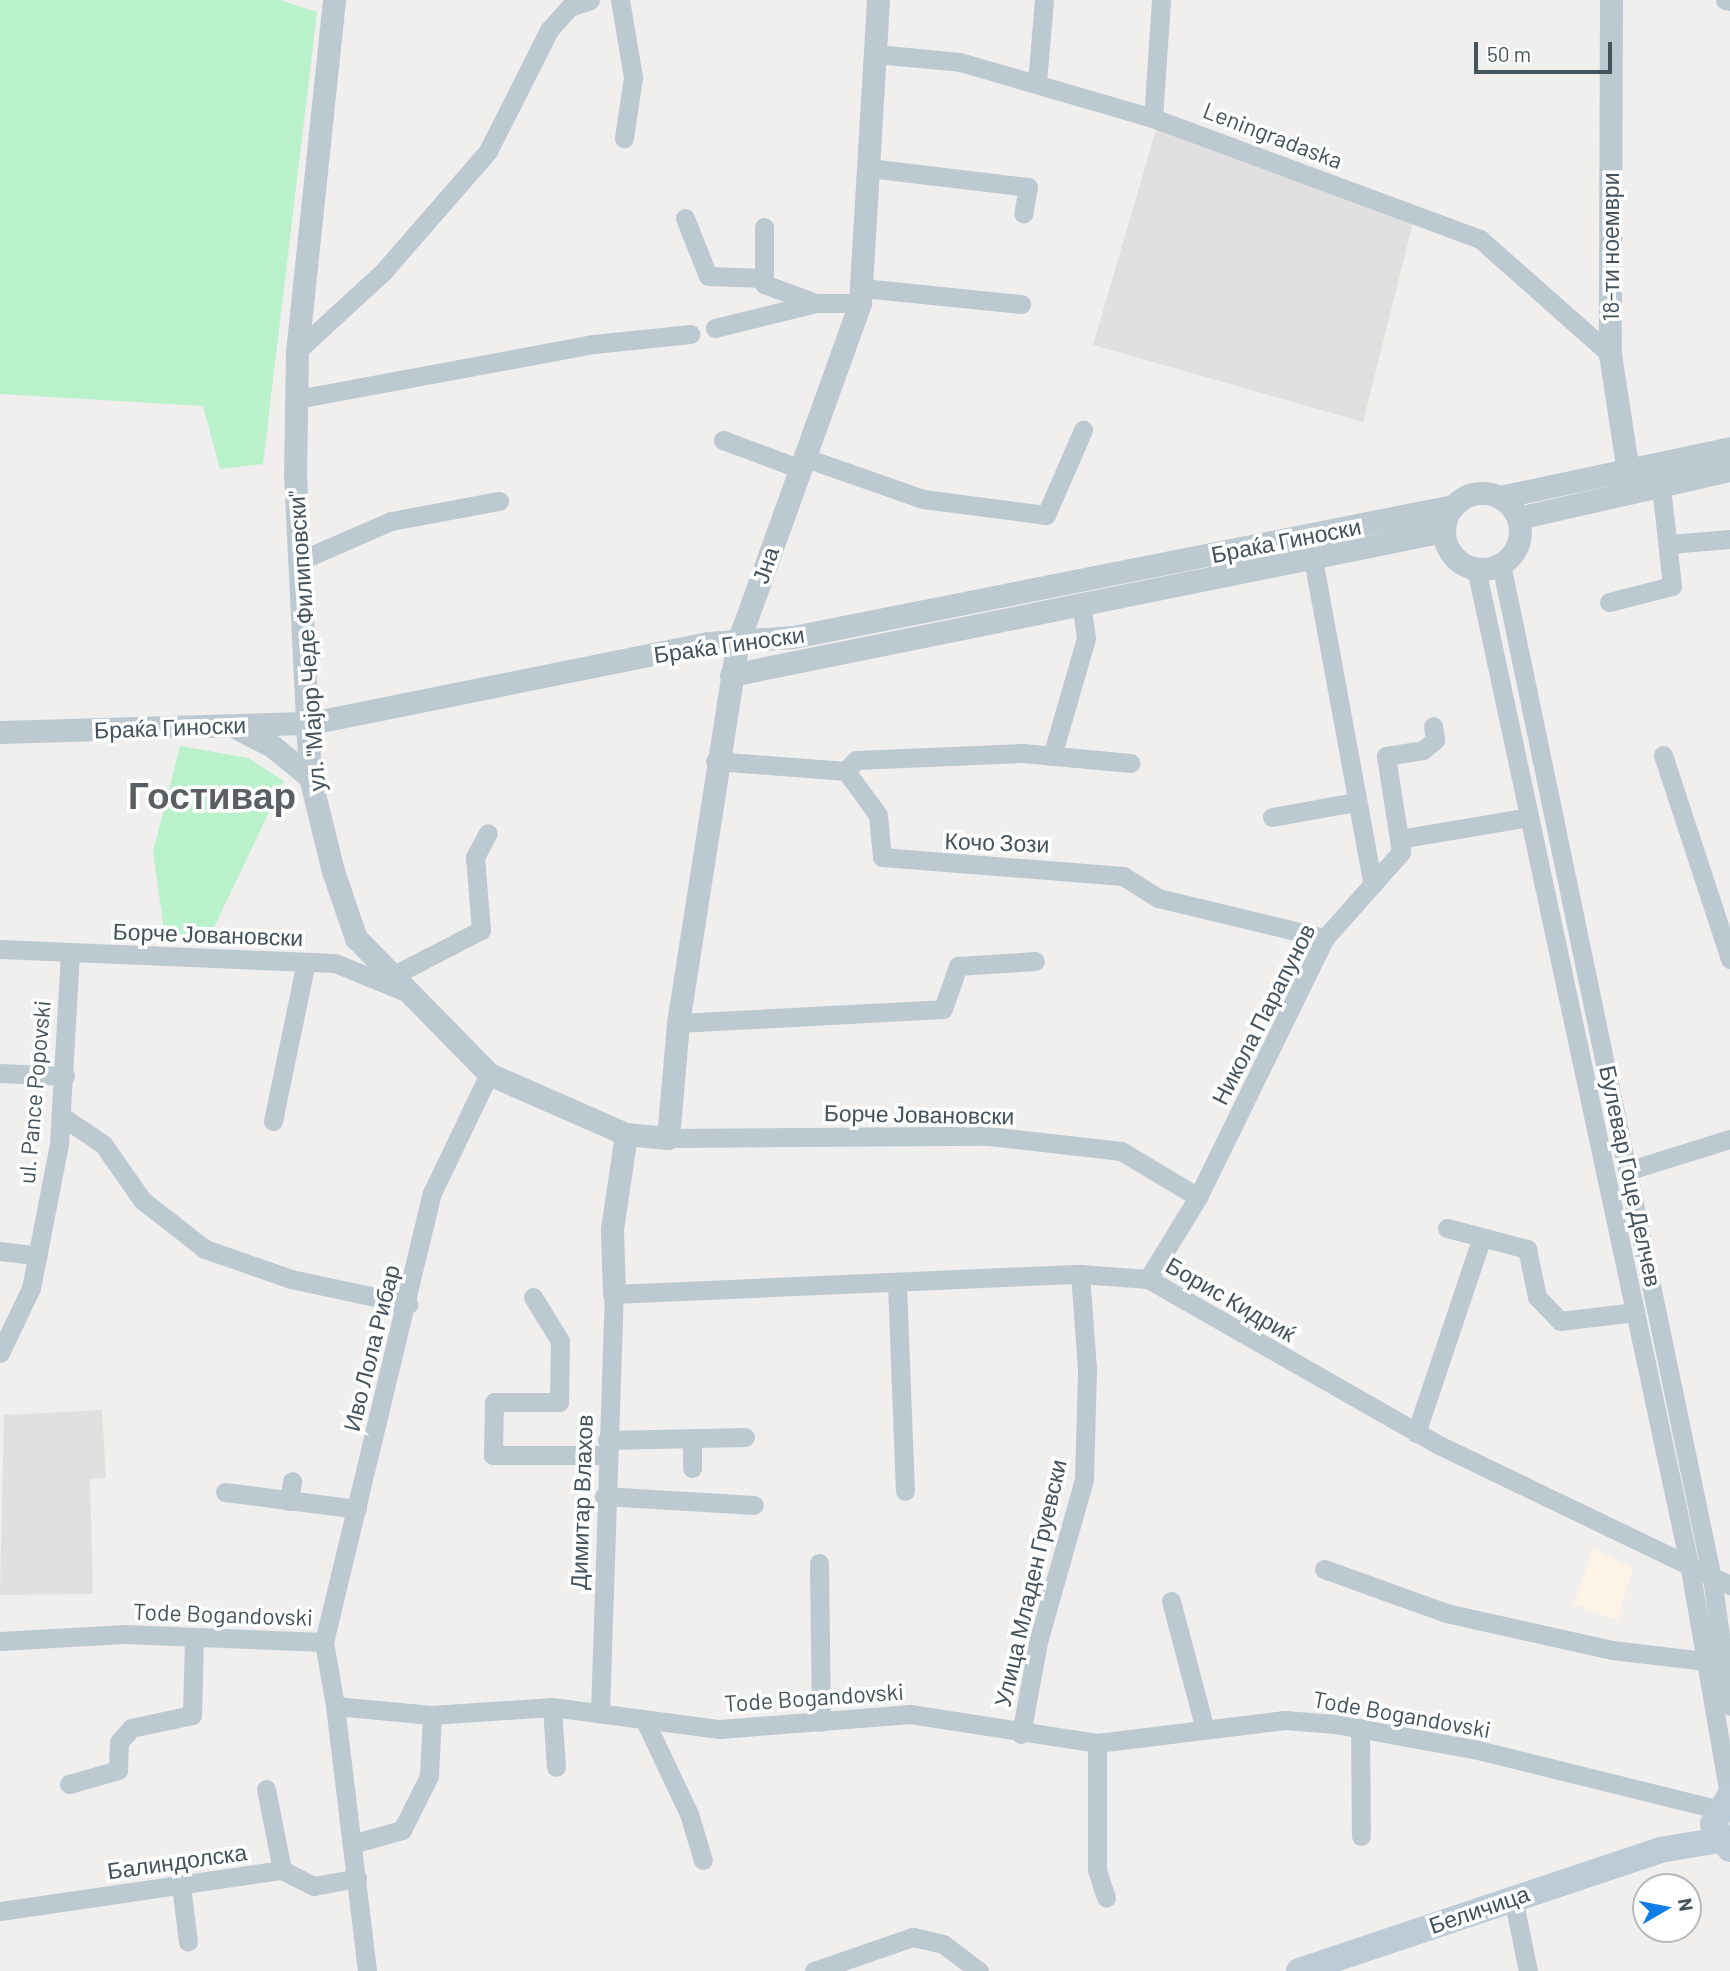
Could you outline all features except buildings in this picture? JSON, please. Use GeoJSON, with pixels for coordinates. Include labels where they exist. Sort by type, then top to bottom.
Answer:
{"type":"FeatureCollection","features":[{"type":"Feature","properties":{"kind":"main road","name":"Беличица"},"geometry":{"type":"LineString","coordinates":[[1299,1971],[1660,1850],[1723,1819]]}},
{"type":"Feature","properties":{"kind":"street","name":"ул. \"Мајор Чеде Филиповски\""},"geometry":{"type":"LineString","coordinates":[[334,0],[298,351],[299,561],[311,723],[310,777],[356,938],[489,1074],[626,1134],[668,1139]]}},
{"type":"Feature","properties":{"kind":"street"},"geometry":{"type":"LineString","coordinates":[[298,351],[383,272],[488,151],[553,8],[590,0]]}},
{"type":"Feature","properties":{"kind":"street"},"geometry":{"type":"LineString","coordinates":[[620,0],[633,77],[624,138]]}},
{"type":"Feature","properties":{"kind":"street","name":"Јна"},"geometry":{"type":"LineString","coordinates":[[668,1139],[678,1023],[715,761],[737,645],[861,295],[878,0]]}},
{"type":"Feature","properties":{"kind":"street"},"geometry":{"type":"LineString","coordinates":[[1038,83],[1044,0]]}},
{"type":"Feature","properties":{"kind":"street"},"geometry":{"type":"LineString","coordinates":[[1153,118],[1161,0]]}},
{"type":"Feature","properties":{"kind":"street","name":"18-ти ноември"},"geometry":{"type":"LineString","coordinates":[[1611,0],[1609,354],[1630,481]]}},
{"type":"Feature","properties":{"kind":"street","name":"Leningradaska"},"geometry":{"type":"LineString","coordinates":[[876,54],[960,62],[1153,118],[1480,239],[1609,354]]}},
{"type":"Feature","properties":{"kind":"street"},"geometry":{"type":"LineString","coordinates":[[869,169],[1028,187],[1023,214]]}},
{"type":"Feature","properties":{"kind":"street"},"geometry":{"type":"LineString","coordinates":[[685,218],[708,276],[764,278]]}},
{"type":"Feature","properties":{"kind":"street"},"geometry":{"type":"LineString","coordinates":[[764,228],[764,284],[816,303]]}},
{"type":"Feature","properties":{"kind":"street"},"geometry":{"type":"LineString","coordinates":[[715,328],[816,303],[861,295],[1021,304]]}},
{"type":"Feature","properties":{"kind":"street"},"geometry":{"type":"LineString","coordinates":[[297,399],[594,344],[690,334]]}},
{"type":"Feature","properties":{"kind":"street"},"geometry":{"type":"LineString","coordinates":[[723,440],[923,499],[1046,515],[1083,430]]}},
{"type":"Feature","properties":{"kind":"street","name":"Браќа Гиноски"},"geometry":{"type":"LineString","coordinates":[[1518,519],[1730,448]]}},
{"type":"Feature","properties":{"kind":"street","name":"Браќа Гиноски"},"geometry":{"type":"LineString","coordinates":[[0,732],[311,723],[708,643],[737,645],[1453,506],[1475,493],[1500,497],[1630,481],[1661,486],[1730,470]]}},
{"type":"Feature","properties":{"kind":"street"},"geometry":{"type":"LineString","coordinates":[[1609,602],[1672,586],[1670,544],[1661,486]]}},
{"type":"Feature","properties":{"kind":"street"},"geometry":{"type":"LineString","coordinates":[[1453,506],[1444,531],[1453,556],[1476,568],[1501,564],[1518,544],[1518,519],[1500,497]]}},
{"type":"Feature","properties":{"kind":"street"},"geometry":{"type":"LineString","coordinates":[[299,561],[391,521],[499,501]]}},
{"type":"Feature","properties":{"kind":"street","name":"Браќа Гиноски"},"geometry":{"type":"LineString","coordinates":[[731,675],[1444,531]]}},
{"type":"Feature","properties":{"kind":"street"},"geometry":{"type":"LineString","coordinates":[[1670,544],[1730,539]]}},
{"type":"Feature","properties":{"kind":"street"},"geometry":{"type":"LineString","coordinates":[[1313,559],[1355,802],[1373,884]]}},
{"type":"Feature","properties":{"kind":"street","name":"Булевар Гоце Делчев"},"geometry":{"type":"LineString","coordinates":[[1501,564],[1627,1171],[1721,1581],[1730,1706]]}},
{"type":"Feature","properties":{"kind":"street","name":"Булевар Гоце Делчев"},"geometry":{"type":"LineString","coordinates":[[1476,568],[1690,1569],[1706,1661],[1723,1819]]}},
{"type":"Feature","properties":{"kind":"street"},"geometry":{"type":"LineString","coordinates":[[1052,756],[1086,638],[1081,603]]}},
{"type":"Feature","properties":{"kind":"street"},"geometry":{"type":"LineString","coordinates":[[230,725],[272,746],[310,777]]}},
{"type":"Feature","properties":{"kind":"street"},"geometry":{"type":"LineString","coordinates":[[1433,726],[1435,740],[1423,750],[1386,756],[1399,838],[1529,817]]}},
{"type":"Feature","properties":{"kind":"street"},"geometry":{"type":"LineString","coordinates":[[1664,755],[1730,959]]}},
{"type":"Feature","properties":{"kind":"street"},"geometry":{"type":"LineString","coordinates":[[715,761],[846,771],[856,760],[1052,756],[1131,763]]}},
{"type":"Feature","properties":{"kind":"street","name":"Кочо Зози"},"geometry":{"type":"LineString","coordinates":[[846,771],[878,815],[882,857],[954,867],[1040,867],[1123,876],[1158,898],[1325,938]]}},
{"type":"Feature","properties":{"kind":"street"},"geometry":{"type":"LineString","coordinates":[[1272,817],[1355,802]]}},
{"type":"Feature","properties":{"kind":"street"},"geometry":{"type":"LineString","coordinates":[[400,984],[481,930],[475,857],[488,833]]}},
{"type":"Feature","properties":{"kind":"street","name":"Никола Парапунов"},"geometry":{"type":"LineString","coordinates":[[1148,1279],[1198,1197],[1325,938],[1401,852],[1399,838]]}},
{"type":"Feature","properties":{"kind":"street"},"geometry":{"type":"LineString","coordinates":[[335,963],[356,938]]}},
{"type":"Feature","properties":{"kind":"street","name":"Борче Јовановски"},"geometry":{"type":"LineString","coordinates":[[0,949],[335,963],[400,984]]}},
{"type":"Feature","properties":{"kind":"street","name":"ul. Pance Popovski"},"geometry":{"type":"LineString","coordinates":[[0,1353],[32,1289],[38,1256],[61,1116],[70,954]]}},
{"type":"Feature","properties":{"kind":"street"},"geometry":{"type":"LineString","coordinates":[[678,1023],[943,1009],[958,966],[1034,961]]}},
{"type":"Feature","properties":{"kind":"street"},"geometry":{"type":"LineString","coordinates":[[273,1121],[306,962]]}},
{"type":"Feature","properties":{"kind":"street"},"geometry":{"type":"LineString","coordinates":[[0,1073],[65,1076]]}},
{"type":"Feature","properties":{"kind":"street","name":"Иво Лола Рибар"},"geometry":{"type":"LineString","coordinates":[[324,1642],[408,1304],[432,1193],[489,1074]]}},
{"type":"Feature","properties":{"kind":"street"},"geometry":{"type":"LineString","coordinates":[[61,1116],[103,1144],[142,1200],[205,1249],[290,1279],[408,1304]]}},
{"type":"Feature","properties":{"kind":"street"},"geometry":{"type":"LineString","coordinates":[[614,1294],[612,1228],[626,1134]]}},
{"type":"Feature","properties":{"kind":"street","name":"Борче Јовановски"},"geometry":{"type":"LineString","coordinates":[[668,1139],[989,1136],[1121,1151],[1198,1197]]}},
{"type":"Feature","properties":{"kind":"street"},"geometry":{"type":"LineString","coordinates":[[1627,1171],[1730,1139]]}},
{"type":"Feature","properties":{"kind":"street"},"geometry":{"type":"LineString","coordinates":[[1447,1228],[1481,1240],[1527,1249],[1538,1297],[1560,1321],[1635,1312]]}},
{"type":"Feature","properties":{"kind":"street"},"geometry":{"type":"LineString","coordinates":[[1416,1433],[1481,1240]]}},
{"type":"Feature","properties":{"kind":"street"},"geometry":{"type":"LineString","coordinates":[[0,1251],[38,1256]]}},
{"type":"Feature","properties":{"kind":"street","name":"Борис Кидриќ"},"geometry":{"type":"LineString","coordinates":[[614,1294],[897,1284],[1080,1274],[1148,1279],[1416,1433],[1690,1569],[1721,1581]]}},
{"type":"Feature","properties":{"kind":"street","name":"Улица Младен Груевски"},"geometry":{"type":"LineString","coordinates":[[1021,1734],[1038,1642],[1084,1479],[1087,1369],[1080,1274]]}},
{"type":"Feature","properties":{"kind":"street"},"geometry":{"type":"LineString","coordinates":[[897,1284],[905,1491]]}},
{"type":"Feature","properties":{"kind":"street","name":"Димитар Влахов"},"geometry":{"type":"LineString","coordinates":[[600,1712],[604,1496],[614,1294]]}},
{"type":"Feature","properties":{"kind":"street"},"geometry":{"type":"LineString","coordinates":[[533,1297],[560,1341],[559,1402],[494,1402],[494,1455],[745,1437]]}},
{"type":"Feature","properties":{"kind":"street"},"geometry":{"type":"LineString","coordinates":[[692,1439],[692,1468]]}},
{"type":"Feature","properties":{"kind":"street"},"geometry":{"type":"LineString","coordinates":[[289,1501],[292,1481]]}},
{"type":"Feature","properties":{"kind":"street"},"geometry":{"type":"LineString","coordinates":[[225,1492],[357,1509]]}},
{"type":"Feature","properties":{"kind":"street"},"geometry":{"type":"LineString","coordinates":[[604,1496],[754,1505]]}},
{"type":"Feature","properties":{"kind":"street"},"geometry":{"type":"LineString","coordinates":[[819,1563],[821,1722]]}},
{"type":"Feature","properties":{"kind":"street"},"geometry":{"type":"LineString","coordinates":[[1324,1569],[1446,1613],[1612,1650],[1706,1661]]}},
{"type":"Feature","properties":{"kind":"street"},"geometry":{"type":"LineString","coordinates":[[1171,1601],[1205,1730]]}},
{"type":"Feature","properties":{"kind":"street"},"geometry":{"type":"LineString","coordinates":[[69,1784],[118,1770],[119,1742],[131,1728],[192,1715],[194,1637]]}},
{"type":"Feature","properties":{"kind":"street","name":"Tode Bogandovski"},"geometry":{"type":"LineString","coordinates":[[0,1640],[194,1637],[324,1642],[335,1706],[432,1716],[552,1707],[600,1712],[646,1723],[720,1729],[910,1714],[1021,1734],[1097,1743],[1285,1720],[1360,1728],[1478,1750],[1723,1819]]}},
{"type":"Feature","properties":{"kind":"street"},"geometry":{"type":"LineString","coordinates":[[335,1706],[367,1971]]}},
{"type":"Feature","properties":{"kind":"street"},"geometry":{"type":"LineString","coordinates":[[552,1707],[556,1767]]}},
{"type":"Feature","properties":{"kind":"street"},"geometry":{"type":"LineString","coordinates":[[352,1844],[402,1830],[429,1776],[432,1716]]}},
{"type":"Feature","properties":{"kind":"street"},"geometry":{"type":"LineString","coordinates":[[646,1723],[689,1814],[703,1860]]}},
{"type":"Feature","properties":{"kind":"street"},"geometry":{"type":"LineString","coordinates":[[1360,1728],[1361,1836]]}},
{"type":"Feature","properties":{"kind":"street"},"geometry":{"type":"LineString","coordinates":[[1097,1743],[1097,1870],[1106,1898]]}},
{"type":"Feature","properties":{"kind":"street"},"geometry":{"type":"LineString","coordinates":[[266,1789],[282,1870]]}},
{"type":"Feature","properties":{"kind":"street","name":"Балиндолска"},"geometry":{"type":"LineString","coordinates":[[0,1911],[282,1870],[314,1886],[357,1878]]}},
{"type":"Feature","properties":{"kind":"street"},"geometry":{"type":"LineString","coordinates":[[181,1885],[188,1942]]}},
{"type":"Feature","properties":{"kind":"street"},"geometry":{"type":"LineString","coordinates":[[1513,1898],[1528,1971]]}},
{"type":"Feature","properties":{"kind":"street"},"geometry":{"type":"LineString","coordinates":[[814,1971],[913,1937],[943,1944],[979,1971]]}},
{"type":"Feature","properties":{"kind":"shaded area"},"geometry":{"type":"Polygon","coordinates":[[[1158,123],[1413,223],[1363,422],[1093,345],[1158,123]]]}},
{"type":"Feature","properties":{"kind":"shaded area"},"geometry":{"type":"Polygon","coordinates":[[[102,1410],[106,1478],[90,1479],[93,1594],[0,1595],[4,1415],[102,1410]]]}},
{"type":"Feature","properties":{"kind":"shaded area"},"geometry":{"type":"Polygon","coordinates":[[[1593,1549],[1633,1569],[1617,1620],[1574,1604],[1593,1549]]]}},
{"type":"Feature","properties":{"kind":"green space"},"geometry":{"type":"Polygon","coordinates":[[[0,0],[280,0],[317,12],[263,464],[220,469],[203,406],[0,394],[0,0]]]}},
{"type":"Feature","properties":{"kind":"green space"},"geometry":{"type":"Polygon","coordinates":[[[180,746],[248,758],[284,781],[209,938],[165,937],[153,852],[180,746]]]}},
{"type":"Feature","properties":{"kind":"district","name":"Гостивар"},"geometry":{"type":"Point","coordinates":[212,794]}}]}
